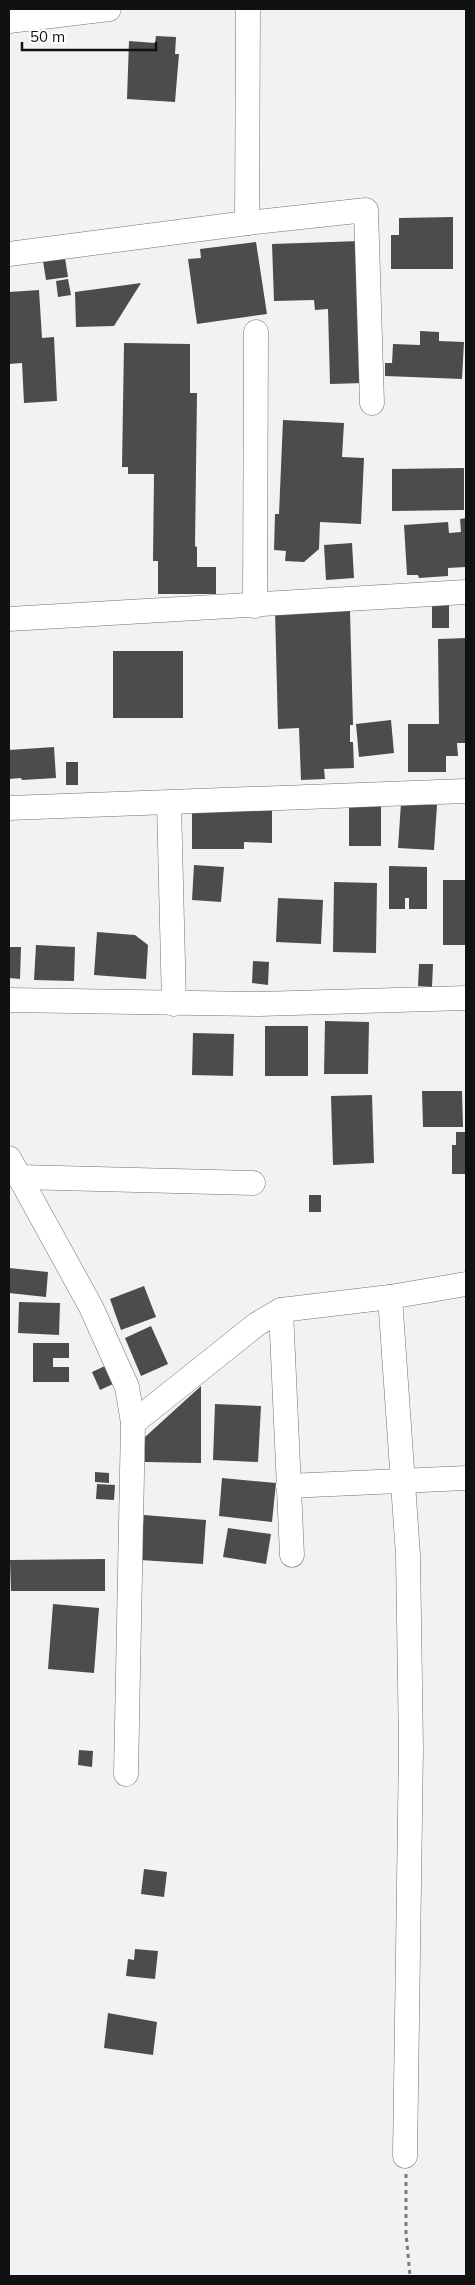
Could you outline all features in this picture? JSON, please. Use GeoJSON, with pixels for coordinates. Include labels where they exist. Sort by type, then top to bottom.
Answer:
{"type":"FeatureCollection","features":[{"type":"Feature","properties":{"kind":"street"},"geometry":{"type":"LineString","coordinates":[[9,21],[109,9]]}},
{"type":"Feature","properties":{"kind":"street"},"geometry":{"type":"LineString","coordinates":[[247,223],[248,9]]}},
{"type":"Feature","properties":{"kind":"street"},"geometry":{"type":"LineString","coordinates":[[9,254],[247,223],[366,210],[372,403]]}},
{"type":"Feature","properties":{"kind":"street"},"geometry":{"type":"LineString","coordinates":[[256,332],[256,606]]}},
{"type":"Feature","properties":{"kind":"street"},"geometry":{"type":"LineString","coordinates":[[9,619],[256,606],[466,592]]}},
{"type":"Feature","properties":{"kind":"street"},"geometry":{"type":"LineString","coordinates":[[9,808],[466,791]]}},
{"type":"Feature","properties":{"kind":"street"},"geometry":{"type":"LineString","coordinates":[[169,802],[174,1004]]}},
{"type":"Feature","properties":{"kind":"street"},"geometry":{"type":"LineString","coordinates":[[9,1000],[174,1004],[466,998]]}},
{"type":"Feature","properties":{"kind":"street"},"geometry":{"type":"LineString","coordinates":[[14,1167],[253,1182]]}},
{"type":"Feature","properties":{"kind":"street"},"geometry":{"type":"LineString","coordinates":[[14,1167],[91,1307],[127,1387],[133,1423],[126,1774]]}},
{"type":"Feature","properties":{"kind":"street"},"geometry":{"type":"LineString","coordinates":[[133,1423],[256,1324],[281,1310],[390,1297],[466,1284]]}},
{"type":"Feature","properties":{"kind":"street"},"geometry":{"type":"LineString","coordinates":[[390,1297],[408,1555],[411,1748],[405,2156]]}},
{"type":"Feature","properties":{"kind":"street"},"geometry":{"type":"LineString","coordinates":[[281,1310],[292,1555]]}},
{"type":"Feature","properties":{"kind":"street"},"geometry":{"type":"LineString","coordinates":[[288,1486],[466,1478]]}},
{"type":"Feature","properties":{"kind":"path"},"geometry":{"type":"LineString","coordinates":[[405,2156],[406,2233],[410,2276]]}},
{"type":"Feature","properties":{"kind":"building"},"geometry":{"type":"Polygon","coordinates":[[[156,36],[176,37],[175,54],[179,54],[175,102],[127,99],[129,41],[155,43],[156,36]]]}},
{"type":"Feature","properties":{"kind":"building"},"geometry":{"type":"Polygon","coordinates":[[[453,217],[453,269],[391,269],[391,235],[399,235],[399,218],[453,217]]]}},
{"type":"Feature","properties":{"kind":"building"},"geometry":{"type":"Polygon","coordinates":[[[360,241],[364,383],[330,384],[328,309],[315,310],[314,300],[274,301],[272,244],[360,241]]]}},
{"type":"Feature","properties":{"kind":"building"},"geometry":{"type":"Polygon","coordinates":[[[256,242],[267,314],[197,324],[188,259],[201,258],[200,249],[256,242]]]}},
{"type":"Feature","properties":{"kind":"building"},"geometry":{"type":"Polygon","coordinates":[[[65,258],[68,277],[46,280],[43,261],[65,258]]]}},
{"type":"Feature","properties":{"kind":"building"},"geometry":{"type":"Polygon","coordinates":[[[68,279],[71,295],[58,297],[56,281],[68,279]]]}},
{"type":"Feature","properties":{"kind":"building"},"geometry":{"type":"Polygon","coordinates":[[[141,283],[114,326],[76,327],[75,292],[141,283]]]}},
{"type":"Feature","properties":{"kind":"building"},"geometry":{"type":"Polygon","coordinates":[[[39,290],[42,338],[54,337],[57,401],[24,403],[22,363],[9,364],[9,292],[39,290]]]}},
{"type":"Feature","properties":{"kind":"building"},"geometry":{"type":"Polygon","coordinates":[[[420,331],[439,332],[439,341],[464,342],[462,379],[385,376],[385,363],[392,363],[393,344],[420,345],[420,331]]]}},
{"type":"Feature","properties":{"kind":"building"},"geometry":{"type":"Polygon","coordinates":[[[124,343],[190,344],[190,393],[197,393],[195,546],[197,547],[197,567],[216,567],[216,594],[158,594],[158,561],[153,561],[154,474],[128,474],[128,467],[122,467],[124,343]]]}},
{"type":"Feature","properties":{"kind":"building"},"geometry":{"type":"Polygon","coordinates":[[[283,420],[344,423],[342,457],[364,458],[361,524],[320,522],[319,549],[304,562],[285,561],[286,551],[274,550],[275,514],[279,514],[283,420]]]}},
{"type":"Feature","properties":{"kind":"building"},"geometry":{"type":"Polygon","coordinates":[[[464,468],[464,510],[392,511],[392,469],[464,468]]]}},
{"type":"Feature","properties":{"kind":"building"},"geometry":{"type":"Polygon","coordinates":[[[466,518],[466,567],[448,568],[448,576],[419,578],[418,575],[407,575],[404,525],[448,522],[449,533],[461,532],[460,519],[466,518]]]}},
{"type":"Feature","properties":{"kind":"building"},"geometry":{"type":"Polygon","coordinates":[[[352,543],[354,578],[326,580],[324,545],[352,543]]]}},
{"type":"Feature","properties":{"kind":"building"},"geometry":{"type":"Polygon","coordinates":[[[432,602],[449,602],[449,628],[432,628],[432,602]]]}},
{"type":"Feature","properties":{"kind":"building"},"geometry":{"type":"Polygon","coordinates":[[[275,610],[350,611],[353,725],[350,725],[350,742],[353,742],[354,768],[324,769],[325,779],[301,780],[299,728],[278,729],[275,610]]]}},
{"type":"Feature","properties":{"kind":"building"},"geometry":{"type":"Polygon","coordinates":[[[466,638],[466,743],[457,743],[458,756],[446,756],[446,772],[408,772],[408,724],[439,724],[438,639],[466,638]]]}},
{"type":"Feature","properties":{"kind":"building"},"geometry":{"type":"Polygon","coordinates":[[[113,651],[183,651],[183,718],[113,718],[113,651]]]}},
{"type":"Feature","properties":{"kind":"building"},"geometry":{"type":"Polygon","coordinates":[[[391,720],[394,753],[359,757],[356,724],[391,720]]]}},
{"type":"Feature","properties":{"kind":"building"},"geometry":{"type":"Polygon","coordinates":[[[54,747],[56,778],[9,779],[9,750],[54,747]]]}},
{"type":"Feature","properties":{"kind":"building"},"geometry":{"type":"Polygon","coordinates":[[[66,762],[78,762],[78,785],[66,785],[66,762]]]}},
{"type":"Feature","properties":{"kind":"building"},"geometry":{"type":"Polygon","coordinates":[[[349,803],[381,803],[381,846],[349,846],[349,803]]]}},
{"type":"Feature","properties":{"kind":"building"},"geometry":{"type":"Polygon","coordinates":[[[401,803],[437,805],[434,850],[398,848],[401,803]]]}},
{"type":"Feature","properties":{"kind":"building"},"geometry":{"type":"Polygon","coordinates":[[[192,805],[272,805],[272,843],[244,842],[244,849],[192,849],[192,805]]]}},
{"type":"Feature","properties":{"kind":"building"},"geometry":{"type":"Polygon","coordinates":[[[194,865],[224,867],[221,902],[192,900],[194,865]]]}},
{"type":"Feature","properties":{"kind":"building"},"geometry":{"type":"Polygon","coordinates":[[[389,866],[427,867],[427,909],[409,909],[409,898],[405,898],[405,909],[389,909],[389,866]]]}},
{"type":"Feature","properties":{"kind":"building"},"geometry":{"type":"Polygon","coordinates":[[[443,880],[466,880],[466,945],[443,945],[443,880]]]}},
{"type":"Feature","properties":{"kind":"building"},"geometry":{"type":"Polygon","coordinates":[[[334,882],[377,883],[376,953],[333,952],[334,882]]]}},
{"type":"Feature","properties":{"kind":"building"},"geometry":{"type":"Polygon","coordinates":[[[278,898],[323,900],[321,944],[276,942],[278,898]]]}},
{"type":"Feature","properties":{"kind":"building"},"geometry":{"type":"Polygon","coordinates":[[[97,932],[135,935],[148,945],[146,979],[94,975],[97,932]]]}},
{"type":"Feature","properties":{"kind":"building"},"geometry":{"type":"Polygon","coordinates":[[[36,945],[75,947],[74,981],[34,980],[36,945]]]}},
{"type":"Feature","properties":{"kind":"building"},"geometry":{"type":"Polygon","coordinates":[[[9,947],[21,947],[20,979],[9,978],[9,947]]]}},
{"type":"Feature","properties":{"kind":"building"},"geometry":{"type":"Polygon","coordinates":[[[253,961],[269,962],[268,985],[252,983],[253,961]]]}},
{"type":"Feature","properties":{"kind":"building"},"geometry":{"type":"Polygon","coordinates":[[[419,964],[433,964],[432,987],[418,986],[419,964]]]}},
{"type":"Feature","properties":{"kind":"building"},"geometry":{"type":"Polygon","coordinates":[[[325,1021],[369,1022],[368,1074],[324,1074],[325,1021]]]}},
{"type":"Feature","properties":{"kind":"building"},"geometry":{"type":"Polygon","coordinates":[[[265,1026],[308,1026],[308,1076],[265,1076],[265,1026]]]}},
{"type":"Feature","properties":{"kind":"building"},"geometry":{"type":"Polygon","coordinates":[[[193,1033],[234,1034],[233,1076],[192,1075],[193,1033]]]}},
{"type":"Feature","properties":{"kind":"building"},"geometry":{"type":"Polygon","coordinates":[[[422,1091],[462,1091],[463,1127],[423,1127],[422,1091]]]}},
{"type":"Feature","properties":{"kind":"building"},"geometry":{"type":"Polygon","coordinates":[[[372,1095],[374,1163],[333,1165],[331,1096],[372,1095]]]}},
{"type":"Feature","properties":{"kind":"building"},"geometry":{"type":"Polygon","coordinates":[[[456,1132],[466,1132],[466,1174],[452,1174],[452,1145],[456,1145],[456,1132]]]}},
{"type":"Feature","properties":{"kind":"building"},"geometry":{"type":"Polygon","coordinates":[[[309,1195],[321,1195],[321,1212],[309,1212],[309,1195]]]}},
{"type":"Feature","properties":{"kind":"building"},"geometry":{"type":"Polygon","coordinates":[[[9,1268],[48,1272],[46,1297],[9,1293],[9,1268]]]}},
{"type":"Feature","properties":{"kind":"building"},"geometry":{"type":"Polygon","coordinates":[[[144,1286],[156,1317],[121,1330],[110,1299],[144,1286]]]}},
{"type":"Feature","properties":{"kind":"building"},"geometry":{"type":"Polygon","coordinates":[[[19,1302],[60,1303],[59,1335],[18,1333],[19,1302]]]}},
{"type":"Feature","properties":{"kind":"building"},"geometry":{"type":"Polygon","coordinates":[[[151,1326],[168,1364],[141,1376],[125,1338],[151,1326]]]}},
{"type":"Feature","properties":{"kind":"building"},"geometry":{"type":"Polygon","coordinates":[[[33,1343],[69,1343],[69,1358],[53,1358],[53,1367],[69,1367],[69,1382],[33,1382],[33,1343]]]}},
{"type":"Feature","properties":{"kind":"building"},"geometry":{"type":"Polygon","coordinates":[[[105,1366],[113,1384],[100,1390],[92,1372],[105,1366]]]}},
{"type":"Feature","properties":{"kind":"building"},"geometry":{"type":"Polygon","coordinates":[[[201,1386],[201,1463],[145,1462],[145,1437],[201,1386]]]}},
{"type":"Feature","properties":{"kind":"building"},"geometry":{"type":"Polygon","coordinates":[[[215,1404],[261,1406],[258,1462],[213,1460],[215,1404]]]}},
{"type":"Feature","properties":{"kind":"building"},"geometry":{"type":"Polygon","coordinates":[[[95,1472],[109,1473],[109,1483],[95,1482],[95,1472]]]}},
{"type":"Feature","properties":{"kind":"building"},"geometry":{"type":"Polygon","coordinates":[[[222,1478],[276,1483],[272,1522],[219,1516],[222,1478]]]}},
{"type":"Feature","properties":{"kind":"building"},"geometry":{"type":"Polygon","coordinates":[[[97,1484],[115,1485],[114,1500],[96,1499],[97,1484]]]}},
{"type":"Feature","properties":{"kind":"building"},"geometry":{"type":"Polygon","coordinates":[[[144,1515],[206,1520],[203,1564],[140,1560],[144,1515]]]}},
{"type":"Feature","properties":{"kind":"building"},"geometry":{"type":"Polygon","coordinates":[[[228,1528],[271,1534],[266,1564],[223,1557],[228,1528]]]}},
{"type":"Feature","properties":{"kind":"building"},"geometry":{"type":"Polygon","coordinates":[[[105,1559],[105,1591],[11,1591],[10,1560],[105,1559]]]}},
{"type":"Feature","properties":{"kind":"building"},"geometry":{"type":"Polygon","coordinates":[[[53,1604],[99,1608],[94,1673],[48,1669],[53,1604]]]}},
{"type":"Feature","properties":{"kind":"building"},"geometry":{"type":"Polygon","coordinates":[[[79,1750],[93,1751],[92,1767],[78,1765],[79,1750]]]}},
{"type":"Feature","properties":{"kind":"building"},"geometry":{"type":"Polygon","coordinates":[[[144,1869],[167,1872],[164,1897],[141,1894],[144,1869]]]}},
{"type":"Feature","properties":{"kind":"building"},"geometry":{"type":"Polygon","coordinates":[[[135,1949],[158,1951],[155,1979],[126,1976],[128,1959],[134,1960],[135,1949]]]}},
{"type":"Feature","properties":{"kind":"building"},"geometry":{"type":"Polygon","coordinates":[[[108,2013],[157,2022],[153,2055],[104,2048],[108,2013]]]}}]}
